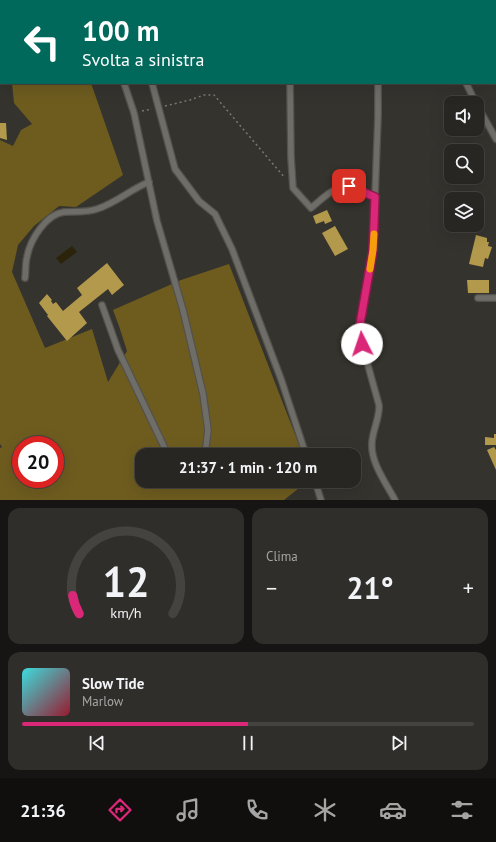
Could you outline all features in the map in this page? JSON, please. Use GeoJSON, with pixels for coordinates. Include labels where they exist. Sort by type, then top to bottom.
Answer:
{"type":"FeatureCollection","features":[{"type":"Feature","properties":{"kind":"lane"},"geometry":{"type":"LineString","coordinates":[[124,84],[134,113],[157,221],[183,310],[203,394],[208,430],[206,448]]}},
{"type":"Feature","properties":{"kind":"lane"},"geometry":{"type":"LineString","coordinates":[[152,84],[175,169],[199,201],[215,214],[232,248],[281,380],[304,448]]}},
{"type":"Feature","properties":{"kind":"lane"},"geometry":{"type":"LineString","coordinates":[[290,84],[293,188],[311,208],[333,191],[349,186],[375,197]]}},
{"type":"Feature","properties":{"kind":"lane"},"geometry":{"type":"LineString","coordinates":[[378,84],[373,250],[360,324],[362,344],[379,405],[379,413],[372,443],[374,458],[395,500]]}},
{"type":"Feature","properties":{"kind":"lane"},"geometry":{"type":"LineString","coordinates":[[467,84],[473,96]]}},
{"type":"Feature","properties":{"kind":"lane"},"geometry":{"type":"LineString","coordinates":[[484,117],[496,139]]}},
{"type":"Feature","properties":{"kind":"lane"},"geometry":{"type":"LineString","coordinates":[[25,278],[27,257],[39,229],[55,215],[63,212],[78,213],[97,209],[114,202],[134,189],[149,182]]}},
{"type":"Feature","properties":{"kind":"lane"},"geometry":{"type":"LineString","coordinates":[[478,298],[496,298]]}},
{"type":"Feature","properties":{"kind":"lane"},"geometry":{"type":"LineString","coordinates":[[102,305],[118,350],[165,448]]}},
{"type":"Feature","properties":{"kind":"lane"},"geometry":{"type":"LineString","coordinates":[[317,488],[321,500]]}},
{"type":"Feature","properties":{"kind":"path"},"geometry":{"type":"LineString","coordinates":[[134,113],[190,100],[204,95],[214,95],[293,188]]}},
{"type":"Feature","properties":{"kind":"shaded area"},"geometry":{"type":"Polygon","coordinates":[[[12,84],[91,84],[123,175],[76,207],[59,206],[34,226],[18,245],[12,272],[45,348],[92,329],[108,382],[127,351],[113,310],[181,280],[229,264],[300,448],[135,448],[135,488],[299,488],[284,500],[0,500],[0,448],[2,447],[0,444],[0,140],[13,146],[21,130],[32,124],[14,103],[12,84]]]}},
{"type":"Feature","properties":{"kind":"shaded area"},"geometry":{"type":"Polygon","coordinates":[[[72,246],[77,252],[61,264],[56,258],[72,246]]]}},
{"type":"Feature","properties":{"kind":"building"},"geometry":{"type":"Polygon","coordinates":[[[0,123],[6,123],[7,140],[0,138],[0,123]]]}},
{"type":"Feature","properties":{"kind":"building"},"geometry":{"type":"Polygon","coordinates":[[[327,210],[332,221],[325,224],[324,221],[316,224],[313,216],[327,210]]]}},
{"type":"Feature","properties":{"kind":"building"},"geometry":{"type":"Polygon","coordinates":[[[335,226],[348,249],[335,256],[322,233],[335,226]]]}},
{"type":"Feature","properties":{"kind":"building"},"geometry":{"type":"Polygon","coordinates":[[[476,235],[487,238],[487,242],[489,242],[488,246],[492,247],[488,259],[485,258],[483,267],[469,264],[476,235]]]}},
{"type":"Feature","properties":{"kind":"building"},"geometry":{"type":"Polygon","coordinates":[[[107,263],[124,285],[112,295],[108,289],[79,312],[87,323],[67,341],[47,316],[48,315],[39,303],[47,294],[52,300],[51,301],[53,304],[56,302],[63,311],[82,295],[77,288],[107,263]]]}},
{"type":"Feature","properties":{"kind":"building"},"geometry":{"type":"Polygon","coordinates":[[[467,280],[489,280],[489,293],[468,293],[467,280]]]}},
{"type":"Feature","properties":{"kind":"building"},"geometry":{"type":"Polygon","coordinates":[[[494,434],[496,434],[496,445],[485,445],[485,437],[494,438],[494,434]]]}},
{"type":"Feature","properties":{"kind":"building"},"geometry":{"type":"Polygon","coordinates":[[[494,447],[496,450],[496,470],[487,450],[494,447]]]}},
{"type":"Feature","properties":{"kind":"slow traffic"},"geometry":{"type":"LineString","coordinates":[[370,269],[374,234]]}},
{"type":"Feature","properties":{"kind":"route"},"geometry":{"type":"LineString","coordinates":[[349,186],[375,197],[373,250],[360,324],[362,344]]}}]}
